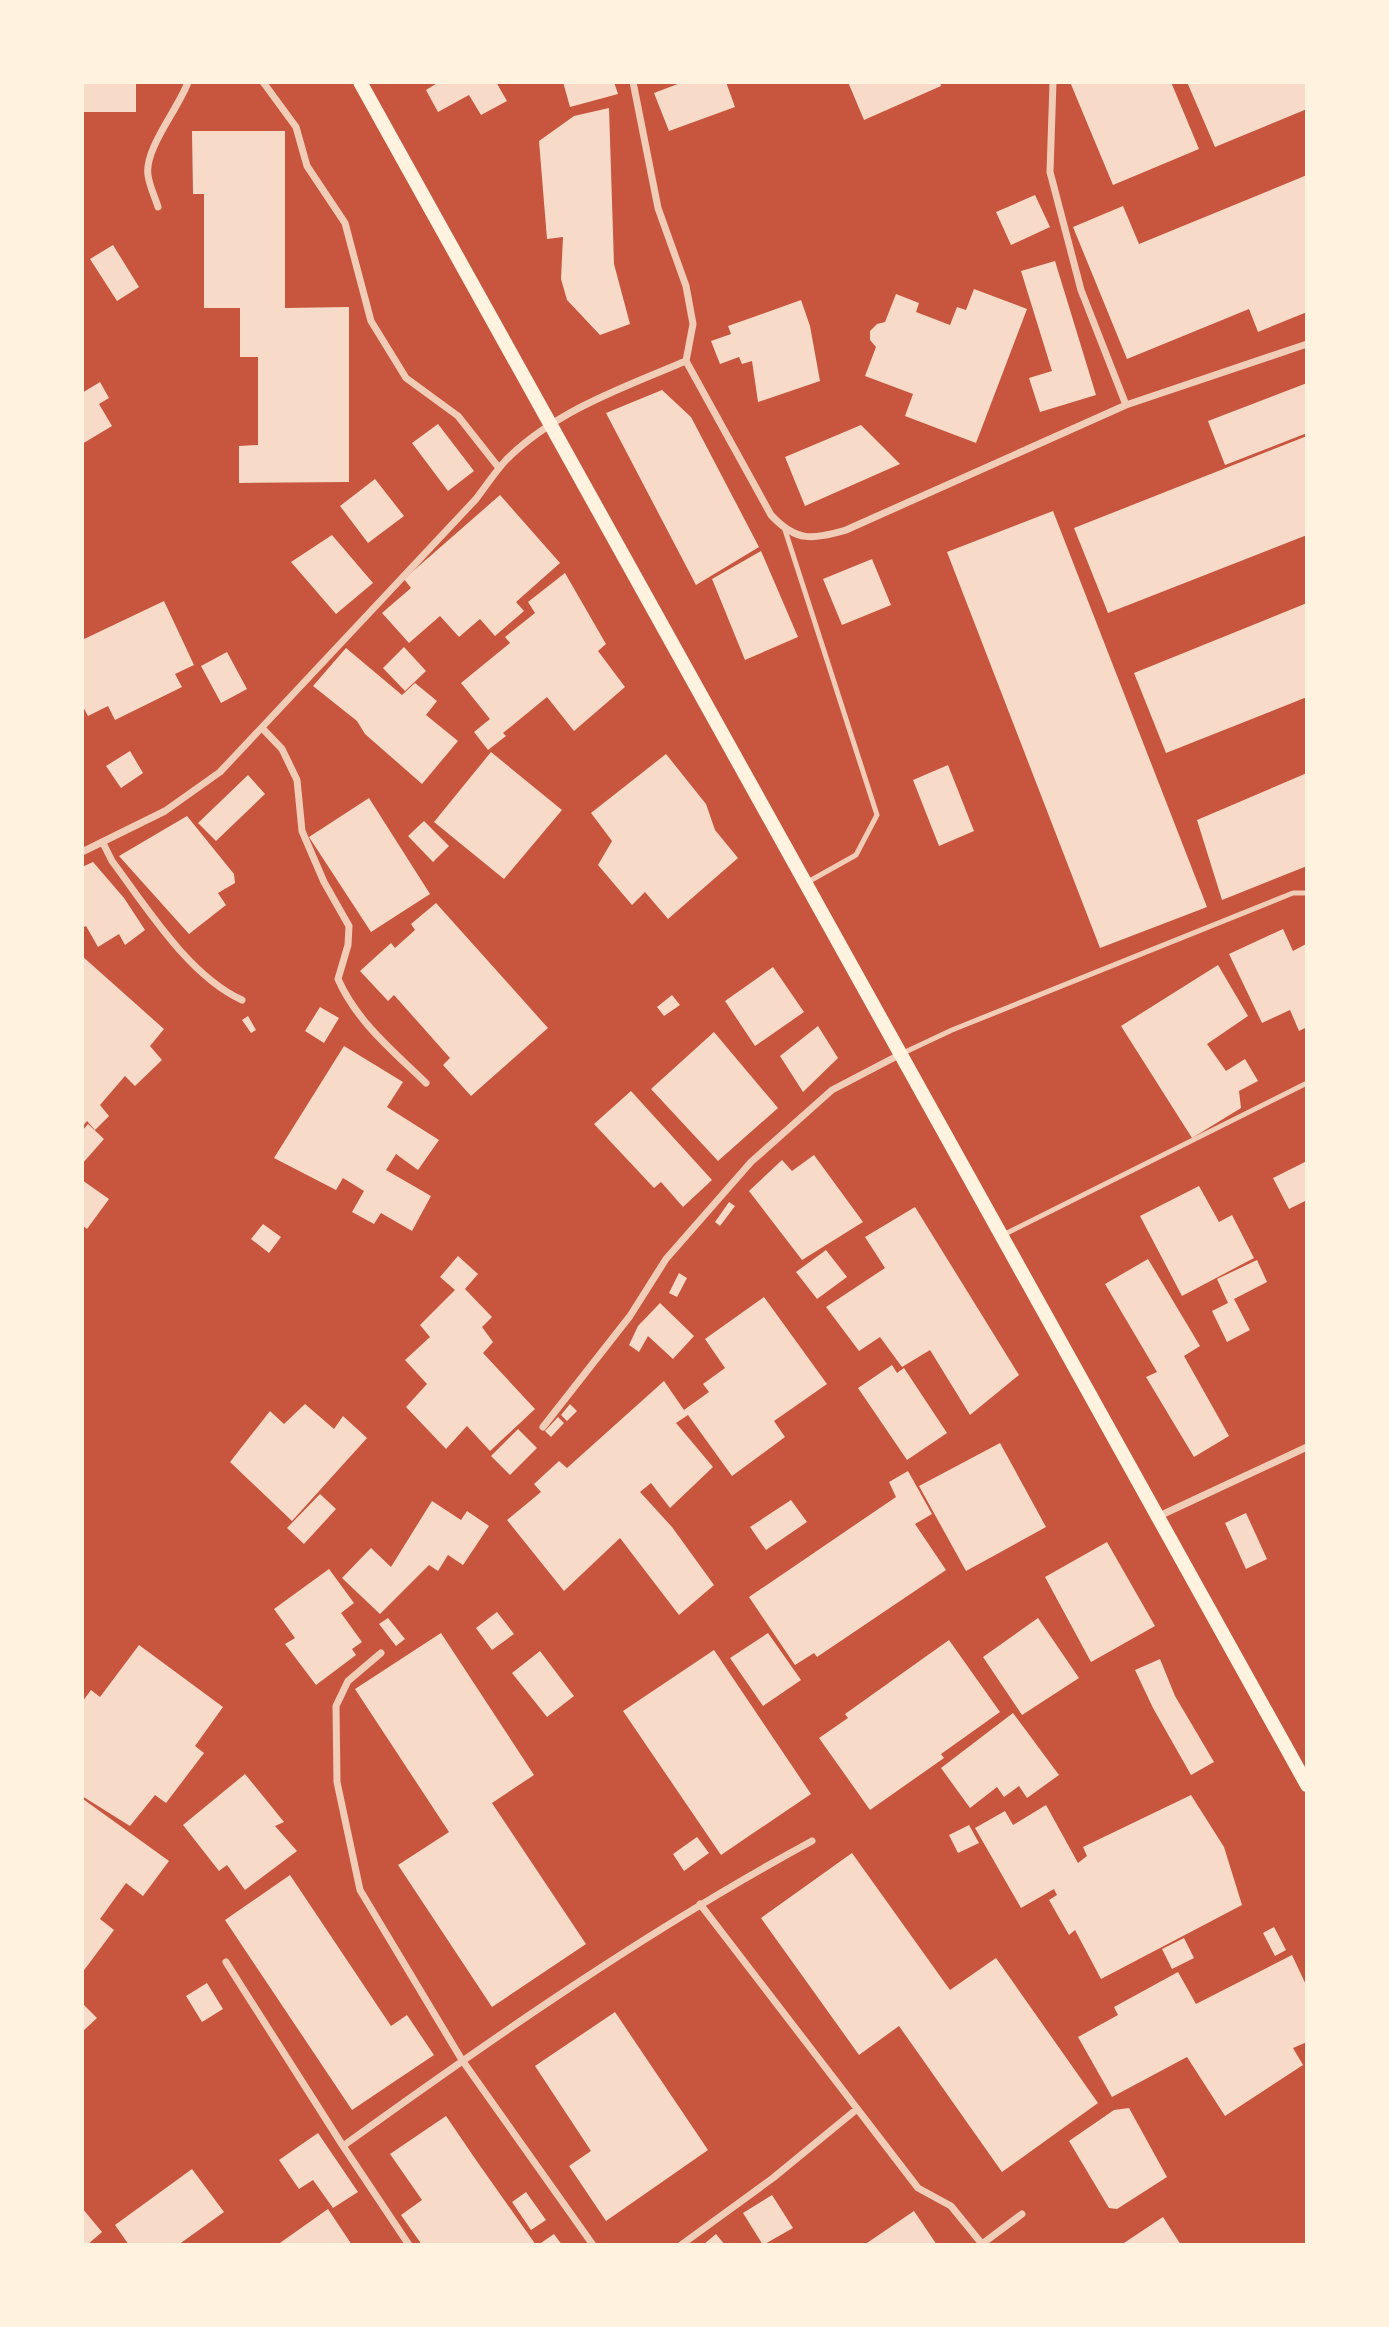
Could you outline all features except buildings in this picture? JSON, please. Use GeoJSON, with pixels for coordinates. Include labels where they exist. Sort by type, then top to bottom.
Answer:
{"type":"FeatureCollection","features":[{"type":"Feature","properties":{"kind":"main road"},"geometry":{"type":"LineString","coordinates":[[360,82],[1307,1785]]}},
{"type":"Feature","properties":{"kind":"street"},"geometry":{"type":"LineString","coordinates":[[158,207],[147,173],[154,145],[188,82]]}},
{"type":"Feature","properties":{"kind":"street"},"geometry":{"type":"LineString","coordinates":[[263,82],[296,127],[307,166],[345,223],[372,321],[406,378],[458,416],[499,468]]}},
{"type":"Feature","properties":{"kind":"street"},"geometry":{"type":"LineString","coordinates":[[633,82],[658,208],[686,286],[693,324],[687,361],[771,515],[785,530],[813,539],[846,530],[1126,405],[1307,344]]}},
{"type":"Feature","properties":{"kind":"street"},"geometry":{"type":"LineString","coordinates":[[1052,82],[1051,172],[1081,290],[1126,405]]}},
{"type":"Feature","properties":{"kind":"street"},"geometry":{"type":"LineString","coordinates":[[82,852],[166,811],[220,772],[476,499],[508,458],[551,425],[618,389],[687,361]]}},
{"type":"Feature","properties":{"kind":"street"},"geometry":{"type":"LineString","coordinates":[[262,729],[282,750],[297,780],[302,831],[324,882],[349,926],[348,945],[338,979],[346,999],[365,1024],[426,1083]]}},
{"type":"Feature","properties":{"kind":"street"},"geometry":{"type":"LineString","coordinates":[[103,843],[112,861],[200,972],[223,992],[242,1000]]}},
{"type":"Feature","properties":{"kind":"street"},"geometry":{"type":"LineString","coordinates":[[543,1427],[630,1317],[666,1258],[751,1162],[832,1090],[901,1054]]}},
{"type":"Feature","properties":{"kind":"street"},"geometry":{"type":"LineString","coordinates":[[1157,1517],[1307,1447]]}},
{"type":"Feature","properties":{"kind":"street"},"geometry":{"type":"LineString","coordinates":[[381,1653],[348,1681],[336,1706],[337,1782],[360,1890],[462,2060],[593,2245]]}},
{"type":"Feature","properties":{"kind":"street"},"geometry":{"type":"LineString","coordinates":[[343,2146],[462,2060],[700,1904],[811,1841]]}},
{"type":"Feature","properties":{"kind":"street"},"geometry":{"type":"LineString","coordinates":[[700,1904],[918,2188],[951,2206],[982,2245],[1022,2214]]}},
{"type":"Feature","properties":{"kind":"street"},"geometry":{"type":"LineString","coordinates":[[226,1962],[409,2245]]}},
{"type":"Feature","properties":{"kind":"street"},"geometry":{"type":"LineString","coordinates":[[681,2245],[773,2178],[857,2109]]}},
{"type":"Feature","properties":{"kind":"lane"},"geometry":{"type":"LineString","coordinates":[[785,530],[877,816],[856,855],[806,884]]}},
{"type":"Feature","properties":{"kind":"lane"},"geometry":{"type":"LineString","coordinates":[[901,1054],[952,1030],[1293,893],[1307,893]]}},
{"type":"Feature","properties":{"kind":"lane"},"geometry":{"type":"LineString","coordinates":[[1002,1236],[1307,1083]]}}]}
